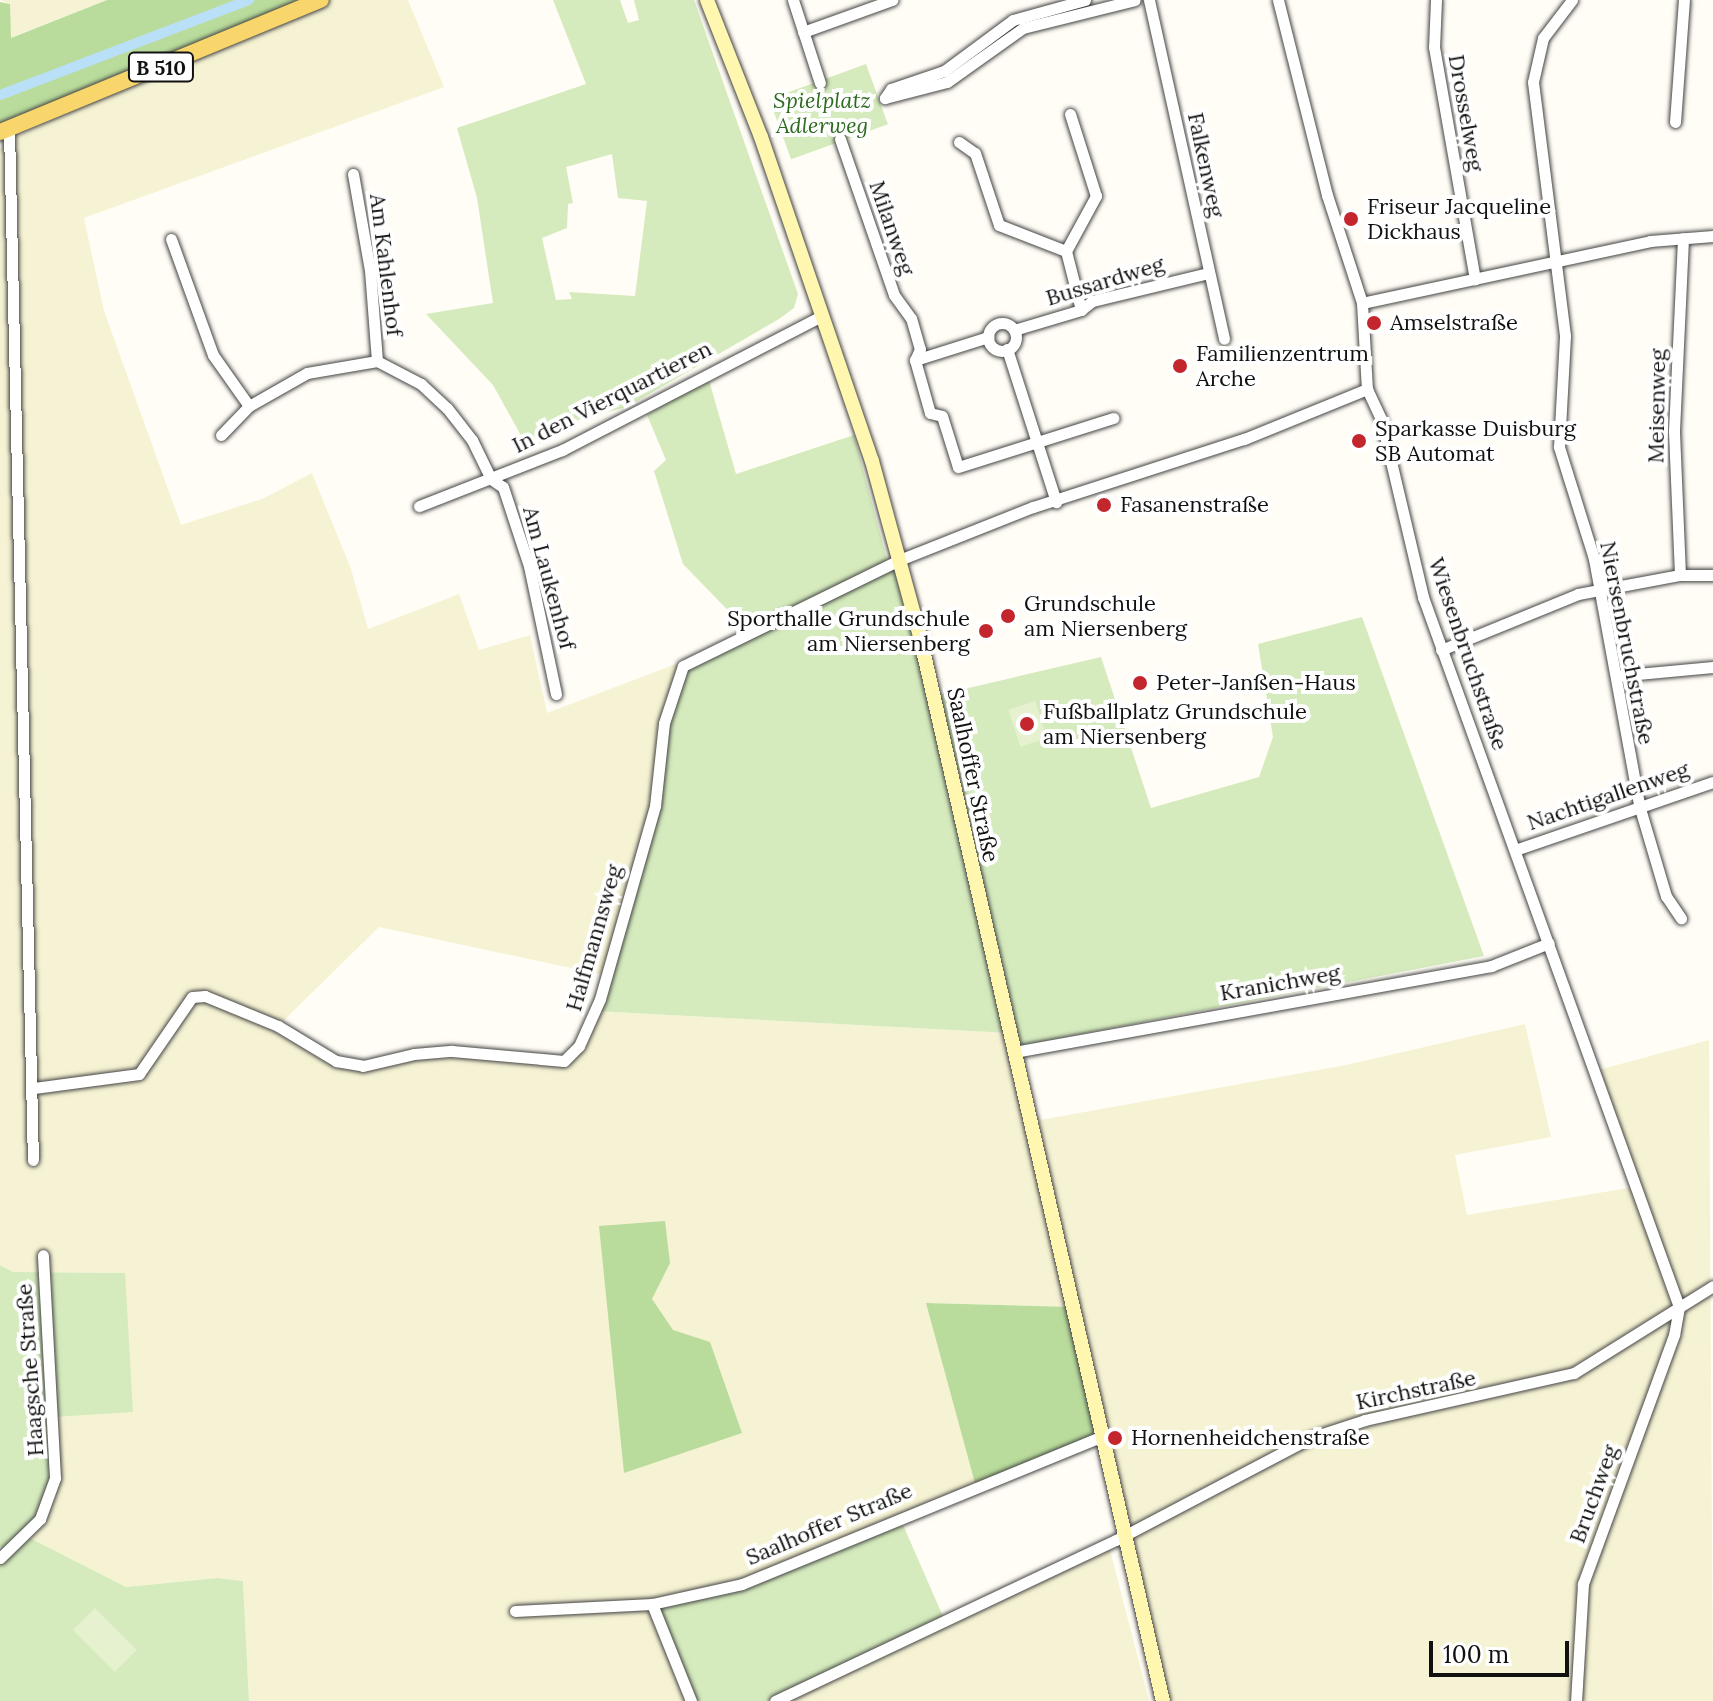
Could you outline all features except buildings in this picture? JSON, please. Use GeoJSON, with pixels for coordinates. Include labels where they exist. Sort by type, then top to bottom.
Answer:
{"type":"FeatureCollection","features":[{"type":"Feature","properties":{"kind":"main road","name":"B 510"},"geometry":{"type":"LineString","coordinates":[[4,131],[321,0]]}},
{"type":"Feature","properties":{"kind":"main road","name":"Saalhoffer Straße"},"geometry":{"type":"LineString","coordinates":[[707,0],[761,137],[820,317],[872,461],[899,560],[1163,1701]]}},
{"type":"Feature","properties":{"kind":"street"},"geometry":{"type":"LineString","coordinates":[[793,0],[820,83]]}},
{"type":"Feature","properties":{"kind":"street"},"geometry":{"type":"LineString","coordinates":[[803,32],[892,0]]}},
{"type":"Feature","properties":{"kind":"street"},"geometry":{"type":"LineString","coordinates":[[1085,0],[1013,20],[944,71],[891,89],[885,98],[947,82],[1023,28],[1135,0]]}},
{"type":"Feature","properties":{"kind":"street","name":"Falkenweg"},"geometry":{"type":"LineString","coordinates":[[1149,0],[1224,339]]}},
{"type":"Feature","properties":{"kind":"street","name":"Wiesenbruchstraße"},"geometry":{"type":"LineString","coordinates":[[1278,0],[1327,195],[1362,303],[1367,389],[1381,419],[1441,650],[1518,849],[1679,1307]]}},
{"type":"Feature","properties":{"kind":"street","name":"Drosselweg"},"geometry":{"type":"LineString","coordinates":[[1436,0],[1434,47],[1475,279]]}},
{"type":"Feature","properties":{"kind":"street","name":"Niersenbruchstraße"},"geometry":{"type":"LineString","coordinates":[[1572,0],[1543,38],[1533,82],[1558,260],[1565,336],[1559,447],[1600,589],[1639,805],[1666,896],[1681,918]]}},
{"type":"Feature","properties":{"kind":"street"},"geometry":{"type":"LineString","coordinates":[[1675,122],[1684,0]]}},
{"type":"Feature","properties":{"kind":"street"},"geometry":{"type":"LineString","coordinates":[[1070,114],[1096,196],[1066,251],[1081,310]]}},
{"type":"Feature","properties":{"kind":"street"},"geometry":{"type":"LineString","coordinates":[[4,131],[34,1088],[33,1160]]}},
{"type":"Feature","properties":{"kind":"street","name":"Milanweg"},"geometry":{"type":"LineString","coordinates":[[840,139],[894,295],[911,318],[920,349],[915,360],[930,413],[942,416],[958,467],[1037,441]]}},
{"type":"Feature","properties":{"kind":"street"},"geometry":{"type":"LineString","coordinates":[[959,142],[975,153],[999,225],[1066,251]]}},
{"type":"Feature","properties":{"kind":"street","name":"Am Kahlenhof"},"geometry":{"type":"LineString","coordinates":[[353,174],[370,270],[377,361]]}},
{"type":"Feature","properties":{"kind":"street"},"geometry":{"type":"LineString","coordinates":[[1362,303],[1558,260],[1683,238],[1713,236]]}},
{"type":"Feature","properties":{"kind":"street","name":"Meisenweg"},"geometry":{"type":"LineString","coordinates":[[1680,575],[1674,430],[1683,238]]}},
{"type":"Feature","properties":{"kind":"street"},"geometry":{"type":"LineString","coordinates":[[171,239],[213,355],[249,406]]}},
{"type":"Feature","properties":{"kind":"street","name":"Bussardweg"},"geometry":{"type":"LineString","coordinates":[[1014,330],[1081,310],[1092,301],[1209,273]]}},
{"type":"Feature","properties":{"kind":"street","name":"In den Vierquartieren"},"geometry":{"type":"LineString","coordinates":[[419,506],[582,440],[820,317]]}},
{"type":"Feature","properties":{"kind":"street"},"geometry":{"type":"LineString","coordinates":[[915,360],[988,337],[996,324],[1014,330],[1014,342],[1007,349],[996,349],[988,337]]}},
{"type":"Feature","properties":{"kind":"street"},"geometry":{"type":"LineString","coordinates":[[1007,349],[1056,502]]}},
{"type":"Feature","properties":{"kind":"street"},"geometry":{"type":"LineString","coordinates":[[221,435],[249,406],[307,373],[377,361]]}},
{"type":"Feature","properties":{"kind":"street","name":"Am Laukenhof"},"geometry":{"type":"LineString","coordinates":[[377,361],[421,384],[447,408],[472,440],[491,479],[503,487],[529,566],[556,694]]}},
{"type":"Feature","properties":{"kind":"street"},"geometry":{"type":"LineString","coordinates":[[899,560],[1056,502],[1244,439],[1367,389]]}},
{"type":"Feature","properties":{"kind":"street"},"geometry":{"type":"LineString","coordinates":[[1037,441],[1113,418]]}},
{"type":"Feature","properties":{"kind":"street","name":"Halfmannsweg"},"geometry":{"type":"LineString","coordinates":[[34,1088],[139,1074],[192,997],[205,996],[278,1026],[336,1061],[363,1066],[414,1054],[452,1051],[564,1061],[579,1046],[600,999],[655,806],[664,723],[683,666],[899,560]]}},
{"type":"Feature","properties":{"kind":"street"},"geometry":{"type":"LineString","coordinates":[[1441,650],[1600,589],[1680,575],[1713,575]]}},
{"type":"Feature","properties":{"kind":"street"},"geometry":{"type":"LineString","coordinates":[[1616,676],[1713,667]]}},
{"type":"Feature","properties":{"kind":"street","name":"Nachtigallenweg"},"geometry":{"type":"LineString","coordinates":[[1518,849],[1713,782]]}},
{"type":"Feature","properties":{"kind":"street","name":"Kranichweg"},"geometry":{"type":"LineString","coordinates":[[1014,1052],[1491,966],[1549,943]]}},
{"type":"Feature","properties":{"kind":"street","name":"Haagsche Straße"},"geometry":{"type":"LineString","coordinates":[[0,1558],[28,1537],[40,1519],[55,1478],[43,1255]]}},
{"type":"Feature","properties":{"kind":"street","name":"Kirchstraße"},"geometry":{"type":"LineString","coordinates":[[1125,1535],[1310,1438],[1365,1420],[1574,1373],[1713,1286]]}},
{"type":"Feature","properties":{"kind":"street","name":"Bruchweg"},"geometry":{"type":"LineString","coordinates":[[1576,1701],[1583,1584],[1674,1335],[1679,1307]]}},
{"type":"Feature","properties":{"kind":"street","name":"Saalhoffer Straße"},"geometry":{"type":"LineString","coordinates":[[515,1611],[652,1604],[789,1567],[1102,1436]]}},
{"type":"Feature","properties":{"kind":"street"},"geometry":{"type":"LineString","coordinates":[[775,1701],[1125,1535]]}},
{"type":"Feature","properties":{"kind":"street"},"geometry":{"type":"LineString","coordinates":[[652,1604],[691,1701]]}},
{"type":"Feature","properties":{"kind":"shaded area"},"geometry":{"type":"Polygon","coordinates":[[[0,0],[107,0],[10,38],[10,4],[0,0]]]}},
{"type":"Feature","properties":{"kind":"shaded area"},"geometry":{"type":"Polygon","coordinates":[[[323,0],[408,0],[444,87],[84,218],[104,311],[181,525],[262,499],[312,473],[351,569],[368,629],[459,594],[479,650],[530,635],[547,713],[684,661],[657,802],[604,975],[379,927],[278,1026],[336,1061],[363,1066],[414,1054],[572,1058],[594,1011],[1010,1033],[1029,1122],[1346,1065],[1525,1024],[1551,1137],[1455,1155],[1467,1215],[1634,1187],[1595,1071],[1709,1040],[1713,1701],[1163,1701],[1073,1307],[927,1303],[976,1487],[900,1518],[691,1701],[249,1701],[243,1581],[218,1578],[126,1587],[28,1537],[54,1417],[124,1292],[125,1273],[13,1272],[0,1265],[0,149],[9,140],[323,0]]]}},
{"type":"Feature","properties":{"kind":"shaded area"},"geometry":{"type":"Polygon","coordinates":[[[1110,1550],[1149,1701],[787,1701],[1074,1565],[1110,1550]]]}},
{"type":"Feature","properties":{"kind":"green space"},"geometry":{"type":"Polygon","coordinates":[[[107,0],[311,0],[0,126],[0,2],[10,4],[11,38],[107,0]]]}},
{"type":"Feature","properties":{"kind":"green space"},"geometry":{"type":"Polygon","coordinates":[[[553,0],[620,0],[628,23],[639,20],[634,0],[694,0],[798,294],[794,308],[779,319],[627,407],[578,420],[529,450],[493,385],[426,314],[493,303],[477,198],[457,128],[586,84],[553,0]],[[612,154],[566,167],[573,203],[568,204],[567,228],[542,238],[556,300],[572,299],[569,292],[635,296],[647,201],[618,198],[612,154]]]}},
{"type":"Feature","properties":{"kind":"green space","name":"Spielplatz Adlerweg"},"geometry":{"type":"Polygon","coordinates":[[[866,64],[888,124],[791,159],[769,99],[866,64]]]}},
{"type":"Feature","properties":{"kind":"green space"},"geometry":{"type":"Polygon","coordinates":[[[708,377],[736,474],[854,435],[888,563],[899,560],[934,696],[1101,657],[1151,808],[1259,777],[1273,737],[1258,644],[1362,617],[1484,956],[1013,1047],[1009,1033],[594,1011],[657,802],[664,723],[684,661],[747,630],[683,564],[654,471],[666,460],[647,415],[708,377]]]}},
{"type":"Feature","properties":{"kind":"green space","name":"Fußballplatz Grundschule am Niersenberg"},"geometry":{"type":"Polygon","coordinates":[[[1035,701],[1047,738],[1020,747],[1008,710],[1035,701]]]}},
{"type":"Feature","properties":{"kind":"green space"},"geometry":{"type":"Polygon","coordinates":[[[665,1221],[670,1263],[652,1299],[673,1330],[710,1342],[742,1433],[624,1473],[599,1226],[665,1221]]]}},
{"type":"Feature","properties":{"kind":"green space"},"geometry":{"type":"Polygon","coordinates":[[[0,1265],[13,1272],[125,1273],[133,1412],[54,1417],[57,1460],[28,1537],[126,1587],[218,1578],[243,1581],[249,1701],[0,1701],[0,1558],[7,1551],[0,1546],[0,1265]]]}},
{"type":"Feature","properties":{"kind":"green space"},"geometry":{"type":"Polygon","coordinates":[[[926,1303],[1072,1307],[1102,1436],[976,1487],[926,1303]]]}},
{"type":"Feature","properties":{"kind":"green space"},"geometry":{"type":"Polygon","coordinates":[[[900,1518],[945,1621],[775,1701],[691,1701],[652,1604],[742,1584],[900,1518]]]}},
{"type":"Feature","properties":{"kind":"green space"},"geometry":{"type":"Polygon","coordinates":[[[95,1608],[137,1650],[115,1672],[73,1630],[95,1608]]]}},
{"type":"Feature","properties":{"kind":"waterway"},"geometry":{"type":"LineString","coordinates":[[0,95],[249,0]]}},
{"type":"Feature","properties":{"kind":"place","name":"Friseur Jacqueline Dickhaus"},"geometry":{"type":"Point","coordinates":[1351,219]}},
{"type":"Feature","properties":{"kind":"place","name":"Amselstraße"},"geometry":{"type":"Point","coordinates":[1374,323]}},
{"type":"Feature","properties":{"kind":"place","name":"Familienzentrum Arche"},"geometry":{"type":"Point","coordinates":[1180,366]}},
{"type":"Feature","properties":{"kind":"place","name":"Sparkasse Duisburg SB Automat"},"geometry":{"type":"Point","coordinates":[1359,441]}},
{"type":"Feature","properties":{"kind":"place","name":"Fasanenstraße"},"geometry":{"type":"Point","coordinates":[1104,505]}},
{"type":"Feature","properties":{"kind":"place","name":"Grundschule am Niersenberg"},"geometry":{"type":"Point","coordinates":[1008,616]}},
{"type":"Feature","properties":{"kind":"place","name":"Sporthalle Grundschule am Niersenberg"},"geometry":{"type":"Point","coordinates":[986,631]}},
{"type":"Feature","properties":{"kind":"place","name":"Peter-Janßen-Haus"},"geometry":{"type":"Point","coordinates":[1140,683]}},
{"type":"Feature","properties":{"kind":"place","name":"Fußballplatz Grundschule am Niersenberg"},"geometry":{"type":"Point","coordinates":[1027,724]}},
{"type":"Feature","properties":{"kind":"place","name":"Hornenheidchenstraße"},"geometry":{"type":"Point","coordinates":[1115,1438]}}]}
